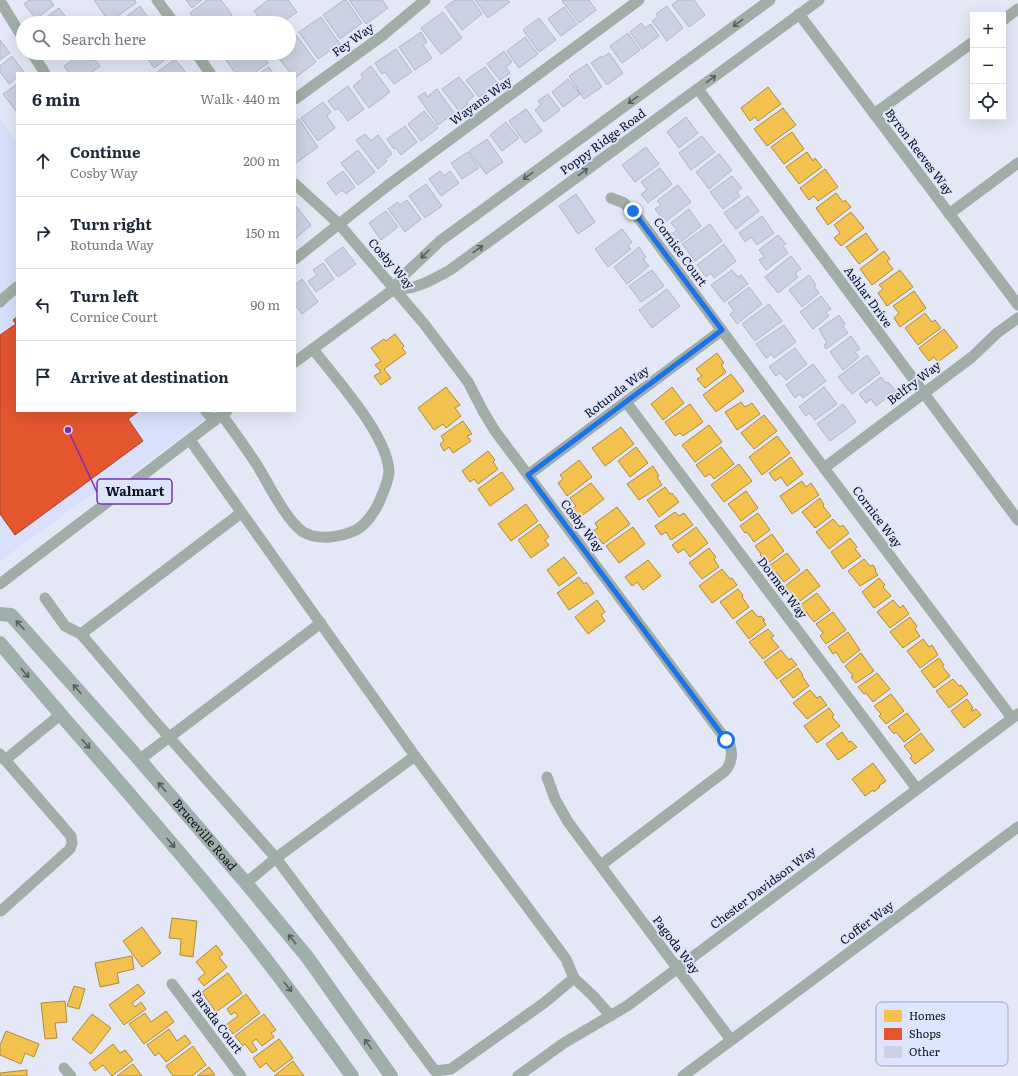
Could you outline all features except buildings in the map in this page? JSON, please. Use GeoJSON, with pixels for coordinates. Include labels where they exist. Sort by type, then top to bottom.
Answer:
{"type":"FeatureCollection","features":[{"type":"Feature","properties":{"kind":"main road","name":"Bruceville Road"},"geometry":{"type":"LineString","coordinates":[[0,614],[11,615],[246,883],[308,958],[391,1076]]}},
{"type":"Feature","properties":{"kind":"main road"},"geometry":{"type":"LineString","coordinates":[[0,643],[189,864],[294,995],[352,1076]]}},
{"type":"Feature","properties":{"kind":"street"},"geometry":{"type":"LineString","coordinates":[[157,0],[169,16]]}},
{"type":"Feature","properties":{"kind":"street","name":"Fey Way"},"geometry":{"type":"LineString","coordinates":[[296,98],[382,36],[425,0]]}},
{"type":"Feature","properties":{"kind":"street","name":"Wayans Way"},"geometry":{"type":"LineString","coordinates":[[296,258],[387,186],[639,0]]}},
{"type":"Feature","properties":{"kind":"street","name":"Poppy Ridge Road"},"geometry":{"type":"LineString","coordinates":[[296,361],[394,289],[402,277],[440,241],[770,0]]}},
{"type":"Feature","properties":{"kind":"street","name":"Poppy Ridge Road"},"geometry":{"type":"LineString","coordinates":[[394,289],[403,290],[419,286],[450,270],[819,0]]}},
{"type":"Feature","properties":{"kind":"street"},"geometry":{"type":"LineString","coordinates":[[0,1],[16,27]]}},
{"type":"Feature","properties":{"kind":"street"},"geometry":{"type":"LineString","coordinates":[[1006,18],[1018,9]]}},
{"type":"Feature","properties":{"kind":"street","name":"Byron Reeves Way"},"geometry":{"type":"LineString","coordinates":[[800,14],[1018,306]]}},
{"type":"Feature","properties":{"kind":"street"},"geometry":{"type":"LineString","coordinates":[[874,114],[970,44]]}},
{"type":"Feature","properties":{"kind":"street"},"geometry":{"type":"LineString","coordinates":[[37,60],[44,72]]}},
{"type":"Feature","properties":{"kind":"street"},"geometry":{"type":"LineString","coordinates":[[201,60],[209,72]]}},
{"type":"Feature","properties":{"kind":"street","name":"Ashlar Drive"},"geometry":{"type":"LineString","coordinates":[[698,89],[1018,520]]}},
{"type":"Feature","properties":{"kind":"street"},"geometry":{"type":"LineString","coordinates":[[949,214],[1018,163]]}},
{"type":"Feature","properties":{"kind":"street","name":"Cosby Way"},"geometry":{"type":"LineString","coordinates":[[296,185],[339,224],[425,325],[462,373],[489,423],[726,740],[732,751],[731,762],[725,771],[600,865]]}},
{"type":"Feature","properties":{"kind":"street","name":"Cornice Court"},"geometry":{"type":"LineString","coordinates":[[611,198],[624,203],[633,211],[722,330]]}},
{"type":"Feature","properties":{"kind":"street"},"geometry":{"type":"LineString","coordinates":[[0,302],[16,288]]}},
{"type":"Feature","properties":{"kind":"street","name":"Belfry Way"},"geometry":{"type":"LineString","coordinates":[[824,468],[972,357],[997,333],[1018,318]]}},
{"type":"Feature","properties":{"kind":"street","name":"Rotunda Way"},"geometry":{"type":"LineString","coordinates":[[528,475],[722,330]]}},
{"type":"Feature","properties":{"kind":"street","name":"Cornice Way"},"geometry":{"type":"LineString","coordinates":[[722,330],[824,468],[1015,716]]}},
{"type":"Feature","properties":{"kind":"street"},"geometry":{"type":"LineString","coordinates":[[209,412],[221,416],[246,448],[293,522],[303,532],[316,537],[332,537],[349,533],[360,528],[379,503],[389,472],[387,461],[377,435],[366,417],[313,349]]}},
{"type":"Feature","properties":{"kind":"street","name":"Dormer Way"},"geometry":{"type":"LineString","coordinates":[[626,402],[917,789]]}},
{"type":"Feature","properties":{"kind":"street"},"geometry":{"type":"LineString","coordinates":[[0,584],[221,416]]}},
{"type":"Feature","properties":{"kind":"street"},"geometry":{"type":"LineString","coordinates":[[190,440],[415,756],[566,959],[574,978],[594,996],[611,1016]]}},
{"type":"Feature","properties":{"kind":"street"},"geometry":{"type":"LineString","coordinates":[[81,634],[241,513]]}},
{"type":"Feature","properties":{"kind":"street"},"geometry":{"type":"LineString","coordinates":[[45,598],[65,626],[81,634],[169,737],[276,858],[435,1071],[451,1070],[544,1003],[574,978]]}},
{"type":"Feature","properties":{"kind":"street"},"geometry":{"type":"LineString","coordinates":[[139,760],[321,623]]}},
{"type":"Feature","properties":{"kind":"street"},"geometry":{"type":"LineString","coordinates":[[0,911],[70,849],[72,843],[71,836],[2,757],[60,715]]}},
{"type":"Feature","properties":{"kind":"street","name":"Chester Davidson Way"},"geometry":{"type":"LineString","coordinates":[[518,1076],[564,1043],[627,1006],[1015,716]]}},
{"type":"Feature","properties":{"kind":"street"},"geometry":{"type":"LineString","coordinates":[[246,883],[276,858],[415,756]]}},
{"type":"Feature","properties":{"kind":"street","name":"Pagoda Way"},"geometry":{"type":"LineString","coordinates":[[547,777],[561,811],[731,1040]]}},
{"type":"Feature","properties":{"kind":"street","name":"Coffer Way"},"geometry":{"type":"LineString","coordinates":[[683,1076],[1018,827]]}},
{"type":"Feature","properties":{"kind":"street","name":"Parada Court"},"geometry":{"type":"LineString","coordinates":[[172,984],[241,1076]]}},
{"type":"Feature","properties":{"kind":"shaded area"},"geometry":{"type":"Polygon","coordinates":[[[0,118],[16,141],[16,412],[216,412],[125,478],[81,502],[0,561],[0,118]]]}},
{"type":"Feature","properties":{"kind":"place","name":"Walmart"},"geometry":{"type":"Point","coordinates":[68,430]}},
{"type":"Feature","properties":{"kind":"route"},"geometry":{"type":"LineString","coordinates":[[633,211],[722,330],[528,475],[726,740]]}}]}
